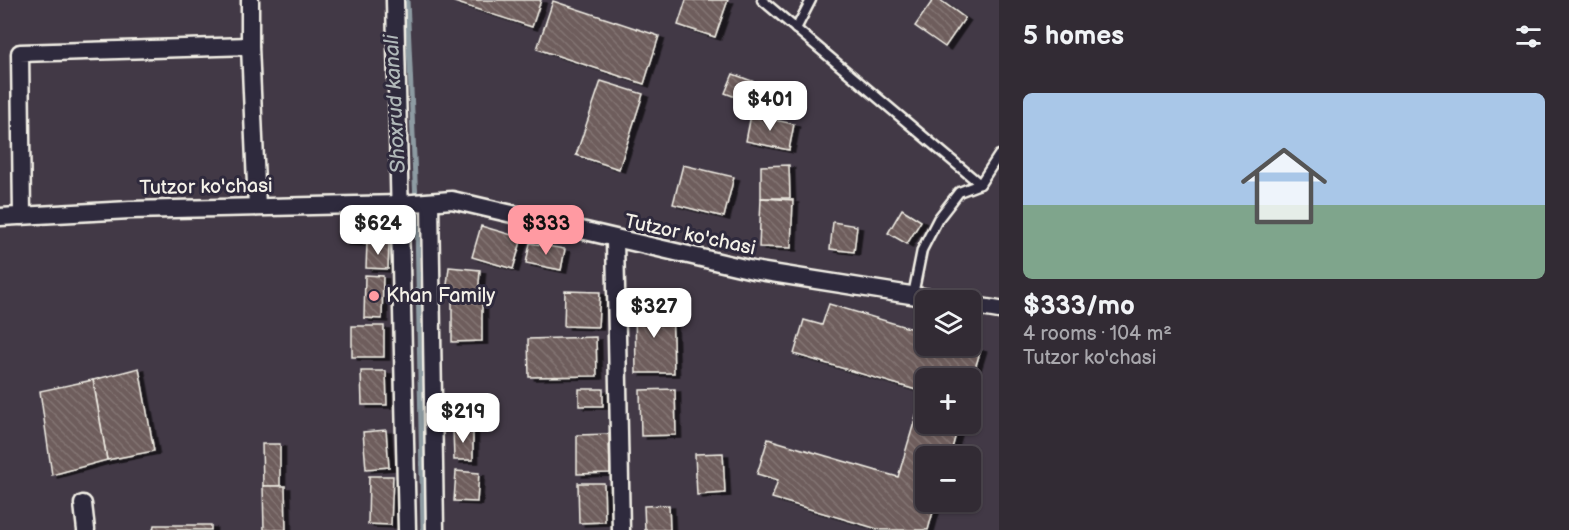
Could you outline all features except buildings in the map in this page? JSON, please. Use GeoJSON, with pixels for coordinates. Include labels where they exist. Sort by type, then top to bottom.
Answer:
{"type":"FeatureCollection","features":[{"type":"Feature","properties":{"kind":"street"},"geometry":{"type":"LineString","coordinates":[[250,0],[257,207]]}},
{"type":"Feature","properties":{"kind":"street"},"geometry":{"type":"LineString","coordinates":[[395,0],[407,530]]}},
{"type":"Feature","properties":{"kind":"street"},"geometry":{"type":"LineString","coordinates":[[22,216],[20,53],[250,46]]}},
{"type":"Feature","properties":{"kind":"street","name":"Tutzor ko'chasi"},"geometry":{"type":"LineString","coordinates":[[0,217],[130,210],[430,203],[452,200],[615,240],[753,270],[913,295]]}},
{"type":"Feature","properties":{"kind":"street"},"geometry":{"type":"LineString","coordinates":[[430,203],[435,530]]}},
{"type":"Feature","properties":{"kind":"street"},"geometry":{"type":"LineString","coordinates":[[615,240],[621,530]]}},
{"type":"Feature","properties":{"kind":"street"},"geometry":{"type":"LineString","coordinates":[[981,307],[999,310]]}},
{"type":"Feature","properties":{"kind":"street"},"geometry":{"type":"LineString","coordinates":[[83,504],[86,530]]}},
{"type":"Feature","properties":{"kind":"lane"},"geometry":{"type":"LineString","coordinates":[[762,0],[980,184]]}},
{"type":"Feature","properties":{"kind":"lane"},"geometry":{"type":"LineString","coordinates":[[796,29],[811,0]]}},
{"type":"Feature","properties":{"kind":"lane"},"geometry":{"type":"LineString","coordinates":[[913,295],[922,250],[938,219],[959,192],[980,184],[999,155]]}},
{"type":"Feature","properties":{"kind":"waterway","name":"Shoxrud kanali"},"geometry":{"type":"LineString","coordinates":[[407,0],[417,224],[423,530]]}},
{"type":"Feature","properties":{"kind":"place","name":"Khan Family"},"geometry":{"type":"Point","coordinates":[374,296]}}]}
